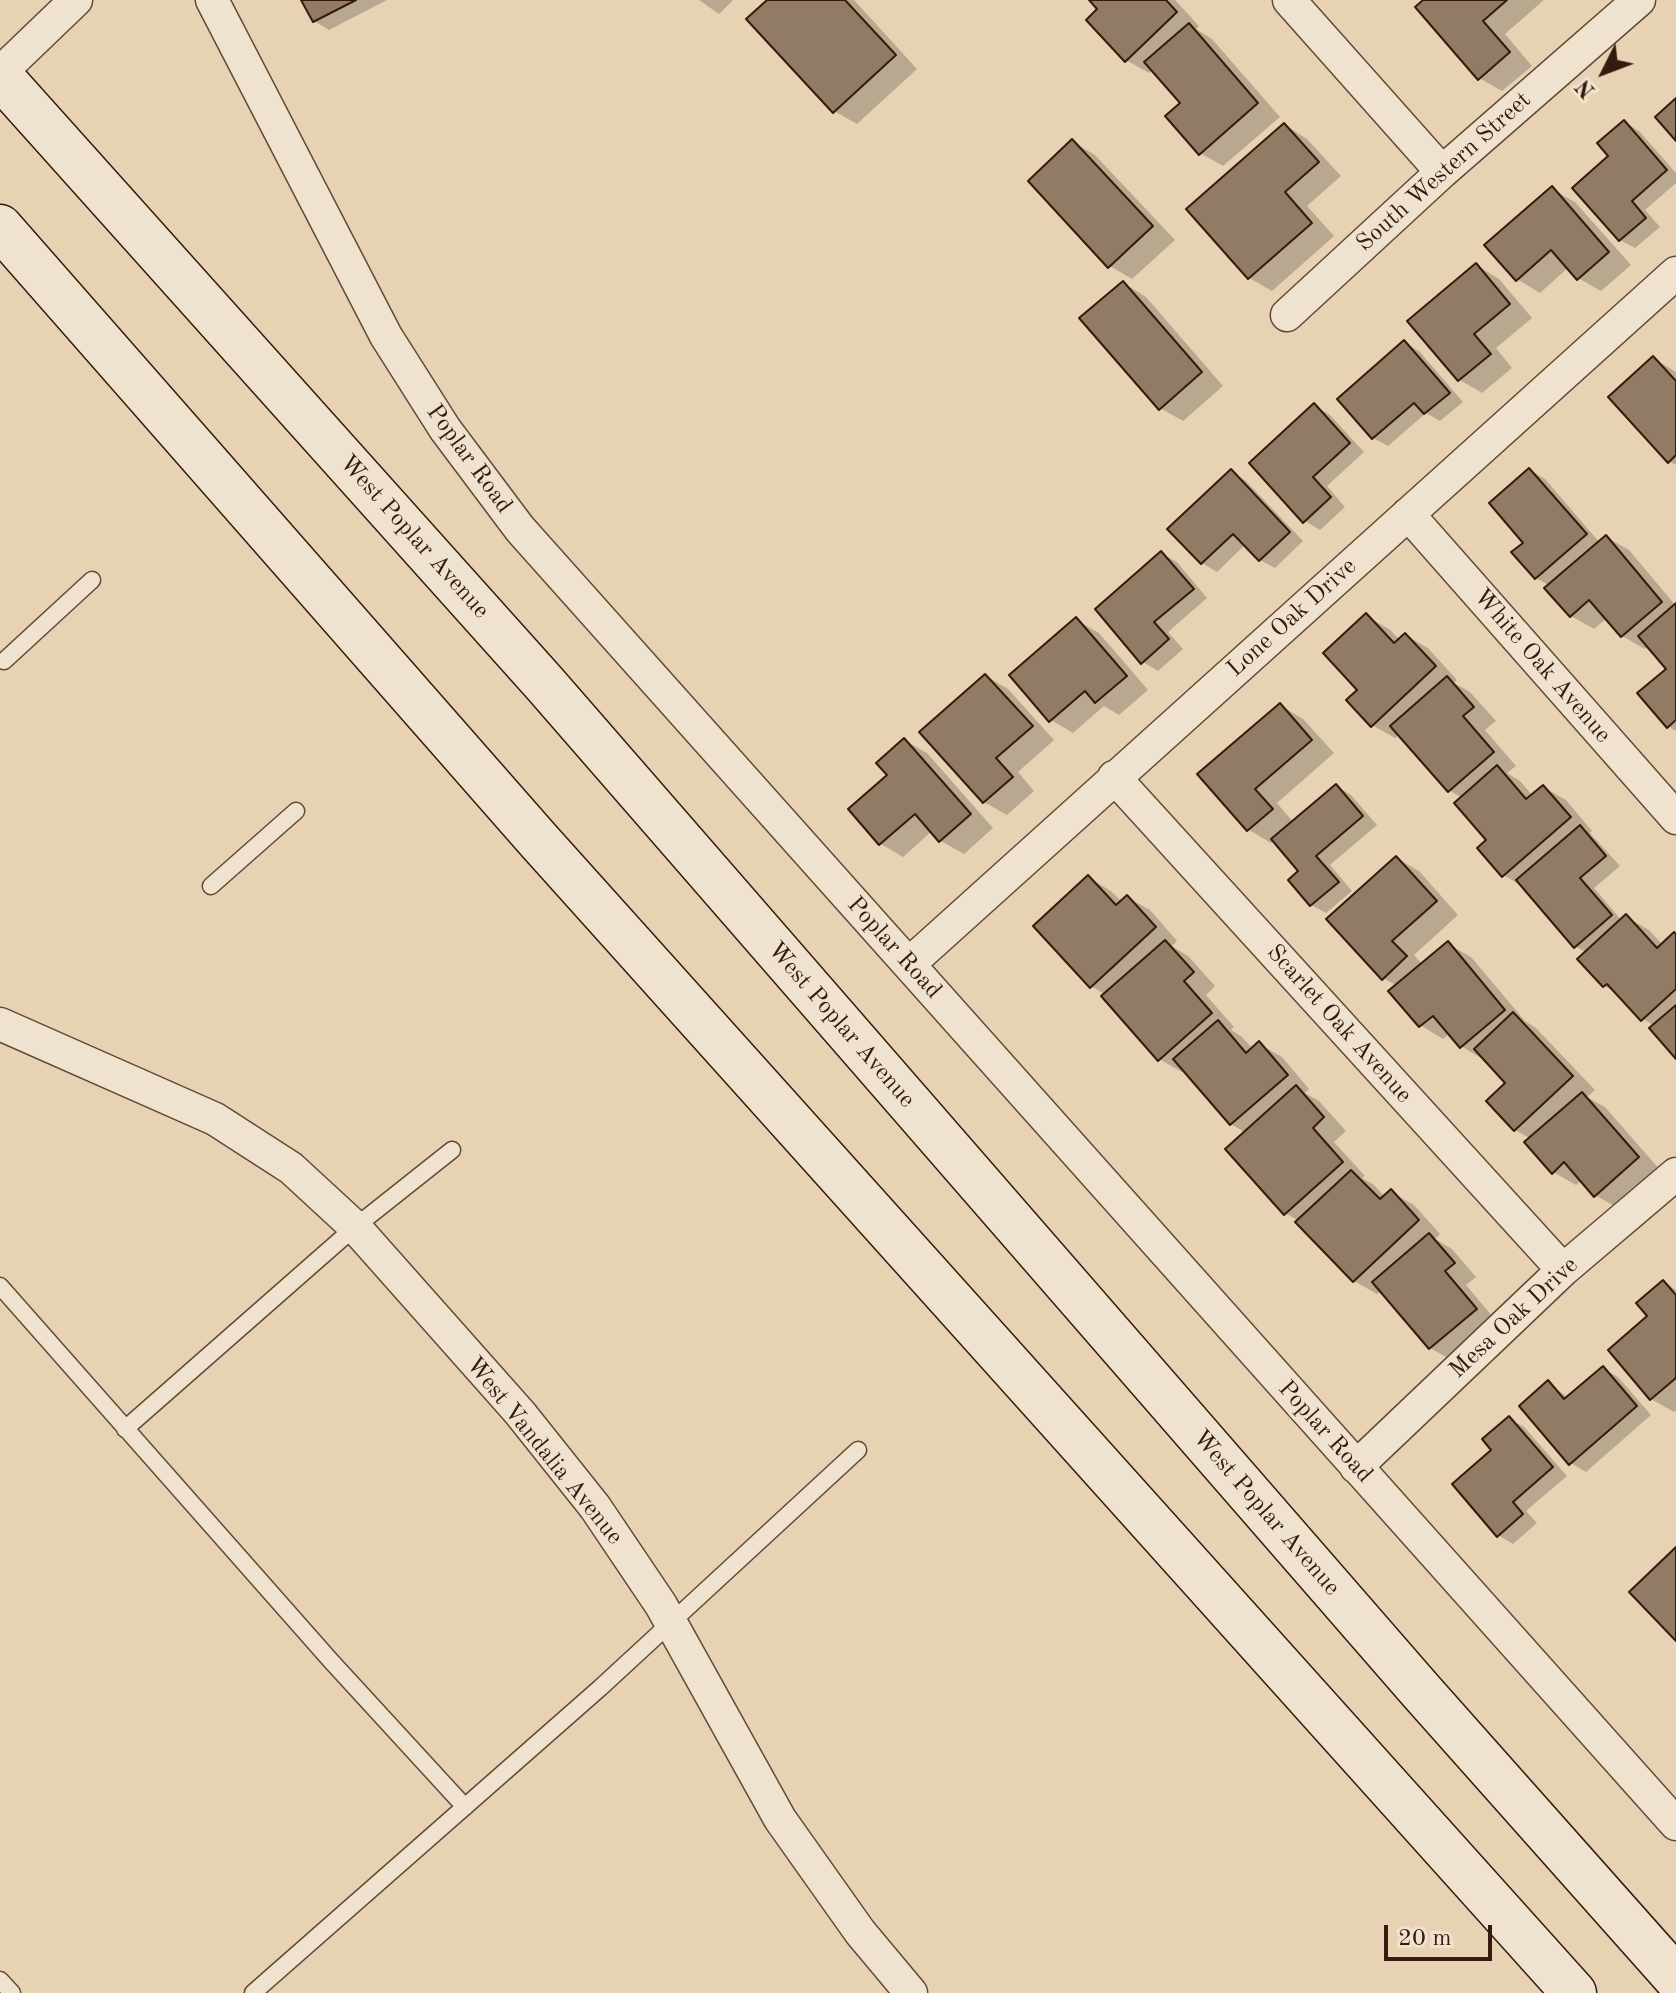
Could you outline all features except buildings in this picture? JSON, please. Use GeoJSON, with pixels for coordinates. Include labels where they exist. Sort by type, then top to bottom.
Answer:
{"type":"FeatureCollection","features":[{"type":"Feature","properties":{"kind":"main road","name":"West Poplar Avenue"},"geometry":{"type":"LineString","coordinates":[[0,74],[545,684],[1400,1667],[1676,1978]]}},
{"type":"Feature","properties":{"kind":"main road"},"geometry":{"type":"LineString","coordinates":[[0,227],[539,841],[1574,1993]]}},
{"type":"Feature","properties":{"kind":"street"},"geometry":{"type":"LineString","coordinates":[[0,74],[76,0]]}},
{"type":"Feature","properties":{"kind":"street","name":"Poplar Road"},"geometry":{"type":"LineString","coordinates":[[212,0],[386,336],[445,429],[520,529],[1356,1467],[1671,1808]]}},
{"type":"Feature","properties":{"kind":"street"},"geometry":{"type":"LineString","coordinates":[[1289,0],[1442,172]]}},
{"type":"Feature","properties":{"kind":"street","name":"South Western Street"},"geometry":{"type":"LineString","coordinates":[[1287,315],[1442,172],[1639,0]]}},
{"type":"Feature","properties":{"kind":"street","name":"Lone Oak Drive"},"geometry":{"type":"LineString","coordinates":[[909,964],[1676,273]]}},
{"type":"Feature","properties":{"kind":"street","name":"White Oak Avenue"},"geometry":{"type":"LineString","coordinates":[[1408,514],[1676,818]]}},
{"type":"Feature","properties":{"kind":"street","name":"Scarlet Oak Avenue"},"geometry":{"type":"LineString","coordinates":[[1114,777],[1563,1270]]}},
{"type":"Feature","properties":{"kind":"street","name":"West Vandalia Avenue"},"geometry":{"type":"LineString","coordinates":[[0,1024],[215,1119],[291,1168],[355,1227],[520,1413],[586,1495],[671,1623],[780,1819],[860,1932],[911,1993]]}},
{"type":"Feature","properties":{"kind":"street","name":"West Vandalia Avenue"},"geometry":{"type":"LineString","coordinates":[[0,1051],[45,1045]]}},
{"type":"Feature","properties":{"kind":"street","name":"Mesa Oak Drive"},"geometry":{"type":"LineString","coordinates":[[1356,1467],[1563,1270],[1676,1174]]}},
{"type":"Feature","properties":{"kind":"lane"},"geometry":{"type":"LineString","coordinates":[[4,661],[92,580]]}},
{"type":"Feature","properties":{"kind":"lane"},"geometry":{"type":"LineString","coordinates":[[211,886],[296,811]]}},
{"type":"Feature","properties":{"kind":"lane"},"geometry":{"type":"LineString","coordinates":[[125,1429],[355,1227],[452,1150]]}},
{"type":"Feature","properties":{"kind":"lane"},"geometry":{"type":"LineString","coordinates":[[0,1286],[338,1669],[465,1807]]}},
{"type":"Feature","properties":{"kind":"lane"},"geometry":{"type":"LineString","coordinates":[[253,1993],[671,1623],[858,1450]]}},
{"type":"Feature","properties":{"kind":"lane"},"geometry":{"type":"LineString","coordinates":[[0,1980],[12,1993]]}}]}
